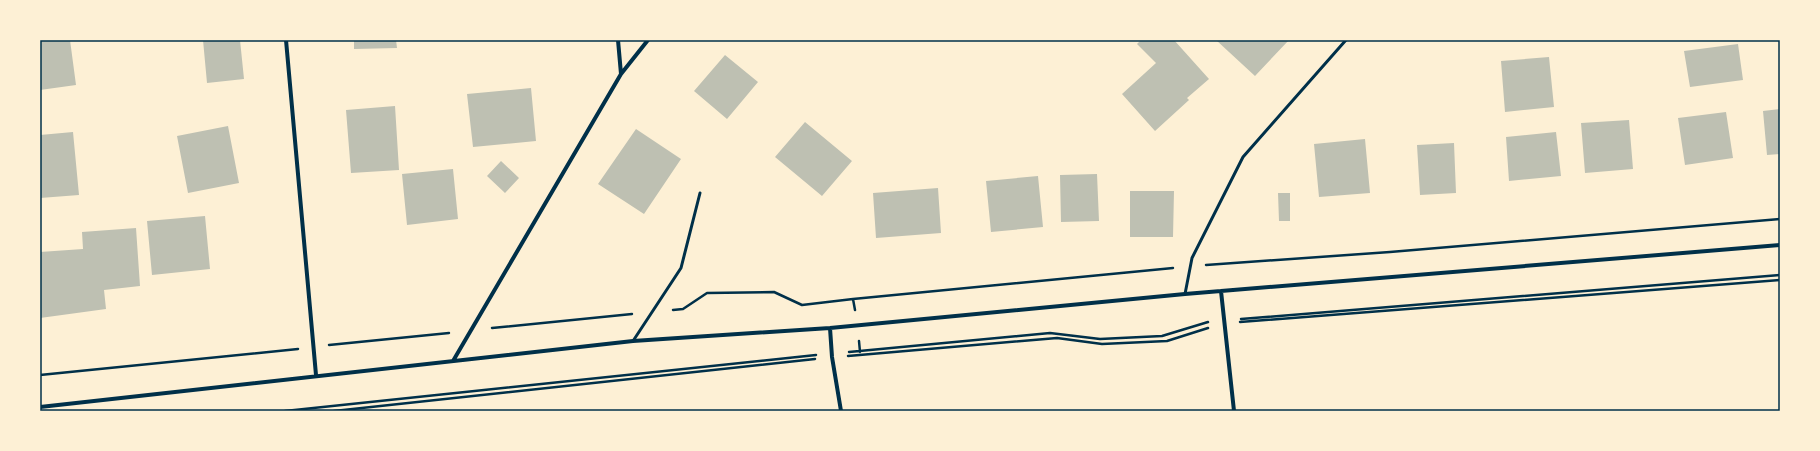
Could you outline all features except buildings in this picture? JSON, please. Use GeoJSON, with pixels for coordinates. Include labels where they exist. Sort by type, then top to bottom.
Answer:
{"type":"FeatureCollection","features":[{"type":"Feature","properties":{"kind":"street"},"geometry":{"type":"LineString","coordinates":[[286,40],[316,376]]}},
{"type":"Feature","properties":{"kind":"street"},"geometry":{"type":"LineString","coordinates":[[618,40],[621,74]]}},
{"type":"Feature","properties":{"kind":"street"},"geometry":{"type":"LineString","coordinates":[[453,361],[621,74],[648,40]]}},
{"type":"Feature","properties":{"kind":"street"},"geometry":{"type":"LineString","coordinates":[[40,407],[633,341],[830,328],[1185,294],[1780,245]]}},
{"type":"Feature","properties":{"kind":"street"},"geometry":{"type":"LineString","coordinates":[[1221,292],[1234,411]]}},
{"type":"Feature","properties":{"kind":"street"},"geometry":{"type":"LineString","coordinates":[[830,328],[832,356],[842,411]]}},
{"type":"Feature","properties":{"kind":"lane"},"geometry":{"type":"LineString","coordinates":[[1185,294],[1192,258],[1244,157],[1346,40]]}},
{"type":"Feature","properties":{"kind":"lane"},"geometry":{"type":"LineString","coordinates":[[633,341],[681,268],[700,193]]}},
{"type":"Feature","properties":{"kind":"path"},"geometry":{"type":"LineString","coordinates":[[853,299],[1190,266],[1390,252],[1780,219]]}},
{"type":"Feature","properties":{"kind":"path"},"geometry":{"type":"LineString","coordinates":[[334,411],[832,356],[1057,338],[1102,344],[1167,341],[1224,322],[1780,275]]}},
{"type":"Feature","properties":{"kind":"path"},"geometry":{"type":"LineString","coordinates":[[285,411],[1050,334],[1100,339],[1162,336],[1212,321],[1224,322],[1780,280]]}}]}
